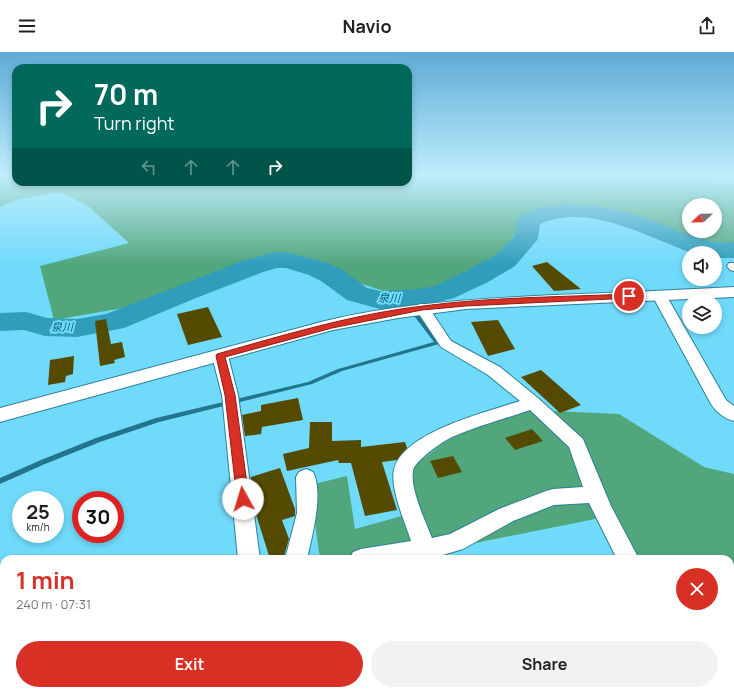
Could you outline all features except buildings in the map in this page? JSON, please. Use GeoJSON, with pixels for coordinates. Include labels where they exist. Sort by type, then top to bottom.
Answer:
{"type":"FeatureCollection","features":[{"type":"Feature","properties":{"kind":"street"},"geometry":{"type":"LineString","coordinates":[[0,416],[331,325],[422,308],[466,304],[734,292]]}},
{"type":"Feature","properties":{"kind":"street"},"geometry":{"type":"LineString","coordinates":[[659,295],[720,404],[734,415]]}},
{"type":"Feature","properties":{"kind":"street"},"geometry":{"type":"LineString","coordinates":[[422,308],[446,344],[494,371],[533,403],[577,444],[601,508],[626,555]]}},
{"type":"Feature","properties":{"kind":"street"},"geometry":{"type":"LineString","coordinates":[[220,356],[232,410],[249,555]]}},
{"type":"Feature","properties":{"kind":"street"},"geometry":{"type":"LineString","coordinates":[[425,549],[404,488],[403,471],[406,463],[415,453],[444,433],[533,403]]}},
{"type":"Feature","properties":{"kind":"street"},"geometry":{"type":"LineString","coordinates":[[297,555],[307,513],[306,476]]}},
{"type":"Feature","properties":{"kind":"street"},"geometry":{"type":"LineString","coordinates":[[377,555],[425,549],[455,542],[506,515],[553,497],[596,494]]}},
{"type":"Feature","properties":{"kind":"green space"},"geometry":{"type":"Polygon","coordinates":[[[86,205],[682,205],[682,238],[722,238],[722,205],[734,205],[734,249],[722,247],[722,246],[695,244],[619,214],[571,208],[528,214],[518,223],[506,260],[456,290],[408,299],[280,257],[135,306],[54,320],[40,266],[129,243],[86,205]]]}},
{"type":"Feature","properties":{"kind":"green space"},"geometry":{"type":"Polygon","coordinates":[[[509,409],[619,414],[704,467],[734,474],[734,555],[638,555],[605,517],[415,555],[321,555],[319,553],[310,485],[347,476],[355,529],[402,516],[411,468],[443,443],[509,409]]]}},
{"type":"Feature","properties":{"kind":"waterway","name":"泉川"},"geometry":{"type":"LineString","coordinates":[[0,322],[26,321],[45,327],[77,328],[113,322],[254,266],[276,260],[287,260],[318,269],[331,275],[357,294],[380,300],[419,298],[444,292],[478,276],[506,260],[526,239],[529,220],[546,213],[564,210],[583,211],[622,218],[704,248],[719,251],[734,250]]}},
{"type":"Feature","properties":{"kind":"waterway"},"geometry":{"type":"LineString","coordinates":[[0,481],[98,440],[158,420],[310,383],[340,370],[437,343],[404,299]]}},
{"type":"Feature","properties":{"kind":"route"},"geometry":{"type":"LineString","coordinates":[[243,499],[230,395],[220,356],[331,325],[422,308],[466,304],[629,296]]}}]}
